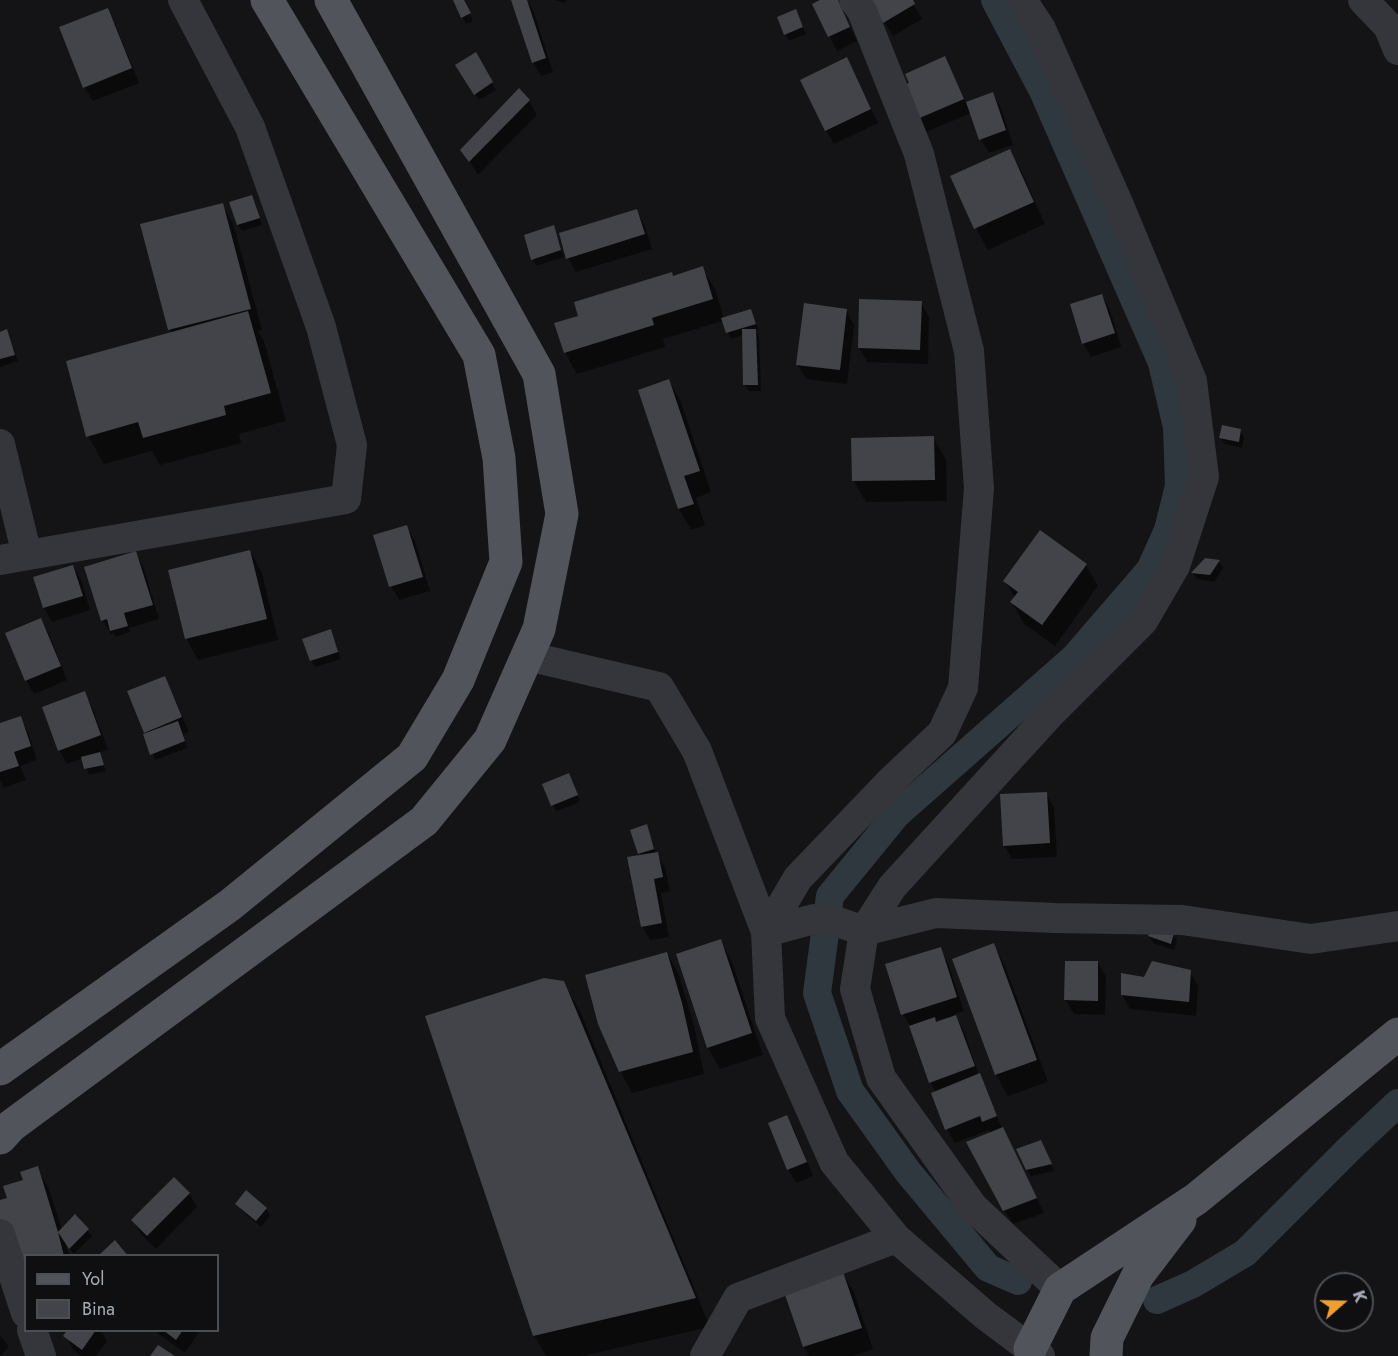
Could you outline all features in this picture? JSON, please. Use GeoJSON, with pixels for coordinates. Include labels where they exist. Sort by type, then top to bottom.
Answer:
{"type":"FeatureCollection","features":[{"type":"Feature","properties":{"kind":"main road"},"geometry":{"type":"LineString","coordinates":[[0,1069],[230,905],[412,757],[458,680],[506,562],[499,458],[479,355],[267,0]]}},
{"type":"Feature","properties":{"kind":"main road"},"geometry":{"type":"LineString","coordinates":[[0,1138],[11,1126],[424,821],[490,740],[539,629],[562,514],[539,374],[331,0]]}},
{"type":"Feature","properties":{"kind":"main road"},"geometry":{"type":"LineString","coordinates":[[1035,1352],[1060,1289],[1196,1199],[1398,1034]]}},
{"type":"Feature","properties":{"kind":"main road"},"geometry":{"type":"LineString","coordinates":[[1106,1356],[1107,1338],[1138,1275],[1196,1199]]}},
{"type":"Feature","properties":{"kind":"street"},"geometry":{"type":"LineString","coordinates":[[0,444],[14,558],[346,499],[352,445],[321,327],[250,127],[183,0]]}},
{"type":"Feature","properties":{"kind":"street"},"geometry":{"type":"LineString","coordinates":[[766,932],[798,878],[891,781],[942,733],[963,688],[979,489],[969,351],[919,154],[862,11],[854,0]]}},
{"type":"Feature","properties":{"kind":"street"},"geometry":{"type":"LineString","coordinates":[[1022,0],[1041,29],[1118,203],[1192,381],[1204,477],[1176,566],[1143,621],[1051,713],[892,887],[864,931],[855,989],[880,1078],[973,1208],[1060,1289]]}},
{"type":"Feature","properties":{"kind":"street"},"geometry":{"type":"LineString","coordinates":[[1363,0],[1388,26],[1398,50]]}},
{"type":"Feature","properties":{"kind":"street"},"geometry":{"type":"LineString","coordinates":[[527,656],[659,687],[697,751],[766,932],[770,1018],[834,1162],[896,1238],[986,1316],[1035,1352]]}},
{"type":"Feature","properties":{"kind":"street"},"geometry":{"type":"LineString","coordinates":[[766,932],[824,920],[864,931],[936,913],[1182,920],[1311,939],[1398,926]]}},
{"type":"Feature","properties":{"kind":"street"},"geometry":{"type":"LineString","coordinates":[[0,1234],[24,1307]]}},
{"type":"Feature","properties":{"kind":"street"},"geometry":{"type":"LineString","coordinates":[[705,1356],[738,1298],[896,1238]]}},
{"type":"Feature","properties":{"kind":"street"},"geometry":{"type":"LineString","coordinates":[[33,1332],[41,1356]]}},
{"type":"Feature","properties":{"kind":"building"},"geometry":{"type":"Polygon","coordinates":[[[453,0],[464,0],[471,13],[461,18],[453,0]]]}},
{"type":"Feature","properties":{"kind":"building"},"geometry":{"type":"Polygon","coordinates":[[[511,0],[527,0],[546,58],[532,63],[511,0]]]}},
{"type":"Feature","properties":{"kind":"building"},"geometry":{"type":"Polygon","coordinates":[[[820,0],[838,0],[850,27],[828,37],[812,4],[820,0]]]}},
{"type":"Feature","properties":{"kind":"building"},"geometry":{"type":"Polygon","coordinates":[[[870,0],[913,0],[915,4],[883,23],[870,0]]]}},
{"type":"Feature","properties":{"kind":"building"},"geometry":{"type":"Polygon","coordinates":[[[108,8],[132,68],[83,88],[59,27],[108,8]]]}},
{"type":"Feature","properties":{"kind":"building"},"geometry":{"type":"Polygon","coordinates":[[[796,9],[803,27],[784,35],[777,17],[796,9]]]}},
{"type":"Feature","properties":{"kind":"building"},"geometry":{"type":"Polygon","coordinates":[[[476,52],[493,82],[474,95],[455,65],[476,52]]]}},
{"type":"Feature","properties":{"kind":"building"},"geometry":{"type":"Polygon","coordinates":[[[945,56],[964,99],[915,120],[901,86],[909,83],[905,74],[945,56]]]}},
{"type":"Feature","properties":{"kind":"building"},"geometry":{"type":"Polygon","coordinates":[[[847,57],[871,109],[825,131],[800,80],[847,57]]]}},
{"type":"Feature","properties":{"kind":"building"},"geometry":{"type":"Polygon","coordinates":[[[519,88],[530,100],[469,162],[460,150],[519,88]]]}},
{"type":"Feature","properties":{"kind":"building"},"geometry":{"type":"Polygon","coordinates":[[[993,92],[1006,130],[979,140],[966,102],[993,92]]]}},
{"type":"Feature","properties":{"kind":"building"},"geometry":{"type":"Polygon","coordinates":[[[1010,149],[1034,202],[974,229],[950,176],[1010,149]]]}},
{"type":"Feature","properties":{"kind":"building"},"geometry":{"type":"Polygon","coordinates":[[[252,195],[260,218],[237,225],[229,202],[252,195]]]}},
{"type":"Feature","properties":{"kind":"building"},"geometry":{"type":"Polygon","coordinates":[[[223,203],[251,309],[168,330],[140,224],[223,203]]]}},
{"type":"Feature","properties":{"kind":"building"},"geometry":{"type":"Polygon","coordinates":[[[637,209],[645,234],[566,259],[559,233],[637,209]]]}},
{"type":"Feature","properties":{"kind":"building"},"geometry":{"type":"Polygon","coordinates":[[[554,225],[561,250],[531,260],[524,235],[554,225]]]}},
{"type":"Feature","properties":{"kind":"building"},"geometry":{"type":"Polygon","coordinates":[[[703,266],[713,299],[652,318],[654,325],[564,353],[554,323],[578,316],[574,302],[672,272],[673,276],[703,266]]]}},
{"type":"Feature","properties":{"kind":"building"},"geometry":{"type":"Polygon","coordinates":[[[1102,294],[1115,333],[1082,344],[1070,304],[1102,294]]]}},
{"type":"Feature","properties":{"kind":"building"},"geometry":{"type":"Polygon","coordinates":[[[859,299],[922,301],[920,350],[858,348],[859,299]]]}},
{"type":"Feature","properties":{"kind":"building"},"geometry":{"type":"Polygon","coordinates":[[[804,303],[847,309],[840,370],[796,365],[804,303]]]}},
{"type":"Feature","properties":{"kind":"building"},"geometry":{"type":"Polygon","coordinates":[[[751,309],[756,324],[726,333],[721,318],[751,309]]]}},
{"type":"Feature","properties":{"kind":"building"},"geometry":{"type":"Polygon","coordinates":[[[248,311],[271,393],[224,406],[226,415],[143,438],[138,422],[86,437],[66,361],[248,311]]]}},
{"type":"Feature","properties":{"kind":"building"},"geometry":{"type":"Polygon","coordinates":[[[7,329],[15,355],[0,359],[0,332],[7,329]]]}},
{"type":"Feature","properties":{"kind":"building"},"geometry":{"type":"Polygon","coordinates":[[[742,329],[756,329],[758,385],[743,385],[742,329]]]}},
{"type":"Feature","properties":{"kind":"building"},"geometry":{"type":"Polygon","coordinates":[[[669,379],[700,471],[684,476],[694,504],[678,509],[638,390],[669,379]]]}},
{"type":"Feature","properties":{"kind":"building"},"geometry":{"type":"Polygon","coordinates":[[[1222,425],[1241,429],[1239,442],[1219,438],[1222,425]]]}},
{"type":"Feature","properties":{"kind":"building"},"geometry":{"type":"Polygon","coordinates":[[[934,436],[935,480],[852,481],[851,438],[934,436]]]}},
{"type":"Feature","properties":{"kind":"building"},"geometry":{"type":"Polygon","coordinates":[[[407,525],[423,577],[389,587],[373,535],[407,525]]]}},
{"type":"Feature","properties":{"kind":"building"},"geometry":{"type":"Polygon","coordinates":[[[1040,530],[1087,564],[1042,625],[1010,602],[1018,592],[1003,581],[1040,530]]]}},
{"type":"Feature","properties":{"kind":"building"},"geometry":{"type":"Polygon","coordinates":[[[250,550],[267,619],[185,639],[168,570],[250,550]]]}},
{"type":"Feature","properties":{"kind":"building"},"geometry":{"type":"Polygon","coordinates":[[[136,551],[153,605],[124,613],[128,626],[110,631],[107,619],[101,621],[84,567],[136,551]]]}},
{"type":"Feature","properties":{"kind":"building"},"geometry":{"type":"Polygon","coordinates":[[[1205,558],[1220,560],[1210,575],[1191,573],[1205,558]]]}},
{"type":"Feature","properties":{"kind":"building"},"geometry":{"type":"Polygon","coordinates":[[[73,565],[83,596],[43,608],[33,577],[73,565]]]}},
{"type":"Feature","properties":{"kind":"building"},"geometry":{"type":"Polygon","coordinates":[[[41,618],[61,666],[25,681],[5,633],[41,618]]]}},
{"type":"Feature","properties":{"kind":"building"},"geometry":{"type":"Polygon","coordinates":[[[331,629],[338,652],[310,661],[302,639],[331,629]]]}},
{"type":"Feature","properties":{"kind":"building"},"geometry":{"type":"Polygon","coordinates":[[[165,676],[182,717],[144,733],[127,691],[165,676]]]}},
{"type":"Feature","properties":{"kind":"building"},"geometry":{"type":"Polygon","coordinates":[[[85,691],[101,735],[58,751],[42,707],[85,691]]]}},
{"type":"Feature","properties":{"kind":"building"},"geometry":{"type":"Polygon","coordinates":[[[21,716],[31,746],[14,752],[19,766],[0,772],[0,723],[21,716]]]}},
{"type":"Feature","properties":{"kind":"building"},"geometry":{"type":"Polygon","coordinates":[[[178,721],[185,741],[150,755],[143,734],[178,721]]]}},
{"type":"Feature","properties":{"kind":"building"},"geometry":{"type":"Polygon","coordinates":[[[100,752],[104,765],[84,769],[81,757],[100,752]]]}},
{"type":"Feature","properties":{"kind":"building"},"geometry":{"type":"Polygon","coordinates":[[[569,773],[578,795],[551,806],[542,784],[569,773]]]}},
{"type":"Feature","properties":{"kind":"building"},"geometry":{"type":"Polygon","coordinates":[[[1047,792],[1050,843],[1003,846],[1000,794],[1047,792]]]}},
{"type":"Feature","properties":{"kind":"building"},"geometry":{"type":"Polygon","coordinates":[[[647,824],[654,849],[638,854],[630,830],[647,824]]]}},
{"type":"Feature","properties":{"kind":"building"},"geometry":{"type":"Polygon","coordinates":[[[658,852],[663,877],[654,879],[662,923],[641,927],[627,857],[658,852]]]}},
{"type":"Feature","properties":{"kind":"building"},"geometry":{"type":"Polygon","coordinates":[[[1151,927],[1174,933],[1171,944],[1148,936],[1151,927]]]}},
{"type":"Feature","properties":{"kind":"building"},"geometry":{"type":"Polygon","coordinates":[[[721,939],[752,1033],[707,1048],[676,954],[721,939]]]}},
{"type":"Feature","properties":{"kind":"building"},"geometry":{"type":"Polygon","coordinates":[[[994,943],[1037,1060],[995,1075],[952,959],[994,943]]]}},
{"type":"Feature","properties":{"kind":"building"},"geometry":{"type":"Polygon","coordinates":[[[941,947],[957,997],[901,1015],[885,964],[941,947]]]}},
{"type":"Feature","properties":{"kind":"building"},"geometry":{"type":"Polygon","coordinates":[[[667,952],[693,1052],[619,1072],[598,1024],[585,975],[667,952]]]}},
{"type":"Feature","properties":{"kind":"building"},"geometry":{"type":"Polygon","coordinates":[[[1065,961],[1098,961],[1098,1001],[1064,1000],[1065,961]]]}},
{"type":"Feature","properties":{"kind":"building"},"geometry":{"type":"Polygon","coordinates":[[[1152,961],[1191,970],[1189,1002],[1121,995],[1121,973],[1144,977],[1152,961]]]}},
{"type":"Feature","properties":{"kind":"building"},"geometry":{"type":"Polygon","coordinates":[[[544,978],[564,981],[696,1298],[533,1336],[425,1016],[544,978]]]}},
{"type":"Feature","properties":{"kind":"building"},"geometry":{"type":"Polygon","coordinates":[[[956,1015],[975,1066],[929,1083],[909,1026],[935,1017],[936,1022],[956,1015]]]}},
{"type":"Feature","properties":{"kind":"building"},"geometry":{"type":"Polygon","coordinates":[[[980,1073],[997,1116],[982,1122],[980,1116],[945,1130],[931,1093],[980,1073]]]}},
{"type":"Feature","properties":{"kind":"building"},"geometry":{"type":"Polygon","coordinates":[[[787,1115],[807,1162],[787,1170],[768,1123],[787,1115]]]}},
{"type":"Feature","properties":{"kind":"building"},"geometry":{"type":"Polygon","coordinates":[[[1003,1127],[1037,1198],[1003,1211],[966,1142],[1003,1127]]]}},
{"type":"Feature","properties":{"kind":"building"},"geometry":{"type":"Polygon","coordinates":[[[1041,1140],[1052,1164],[1026,1170],[1016,1149],[1041,1140]]]}},
{"type":"Feature","properties":{"kind":"building"},"geometry":{"type":"Polygon","coordinates":[[[38,1166],[64,1254],[24,1254],[24,1288],[0,1221],[0,1200],[7,1198],[3,1186],[23,1180],[20,1172],[38,1166]]]}},
{"type":"Feature","properties":{"kind":"building"},"geometry":{"type":"Polygon","coordinates":[[[174,1177],[190,1193],[147,1236],[131,1220],[174,1177]]]}},
{"type":"Feature","properties":{"kind":"building"},"geometry":{"type":"Polygon","coordinates":[[[246,1190],[267,1208],[256,1221],[235,1204],[246,1190]]]}},
{"type":"Feature","properties":{"kind":"building"},"geometry":{"type":"Polygon","coordinates":[[[75,1214],[89,1229],[69,1249],[58,1232],[75,1214]]]}},
{"type":"Feature","properties":{"kind":"building"},"geometry":{"type":"Polygon","coordinates":[[[115,1240],[126,1254],[100,1254],[115,1240]]]}},
{"type":"Feature","properties":{"kind":"building"},"geometry":{"type":"Polygon","coordinates":[[[842,1269],[862,1328],[803,1347],[783,1289],[842,1269]]]}},
{"type":"Feature","properties":{"kind":"building"},"geometry":{"type":"Polygon","coordinates":[[[66,1332],[95,1332],[82,1350],[63,1336],[66,1332]]]}},
{"type":"Feature","properties":{"kind":"building"},"geometry":{"type":"Polygon","coordinates":[[[166,1332],[182,1332],[176,1340],[166,1332]]]}},
{"type":"Feature","properties":{"kind":"building"},"geometry":{"type":"Polygon","coordinates":[[[158,1345],[175,1356],[150,1356],[158,1345]]]}},
{"type":"Feature","properties":{"kind":"waterway"},"geometry":{"type":"LineString","coordinates":[[995,0],[1043,91],[1162,363],[1177,427],[1179,486],[1168,530],[1150,570],[1075,657],[897,814],[830,896],[817,993],[850,1091],[908,1172],[988,1268],[1018,1281]]}},
{"type":"Feature","properties":{"kind":"waterway"},"geometry":{"type":"LineString","coordinates":[[1157,1300],[1193,1284],[1245,1253],[1398,1103]]}}]}
